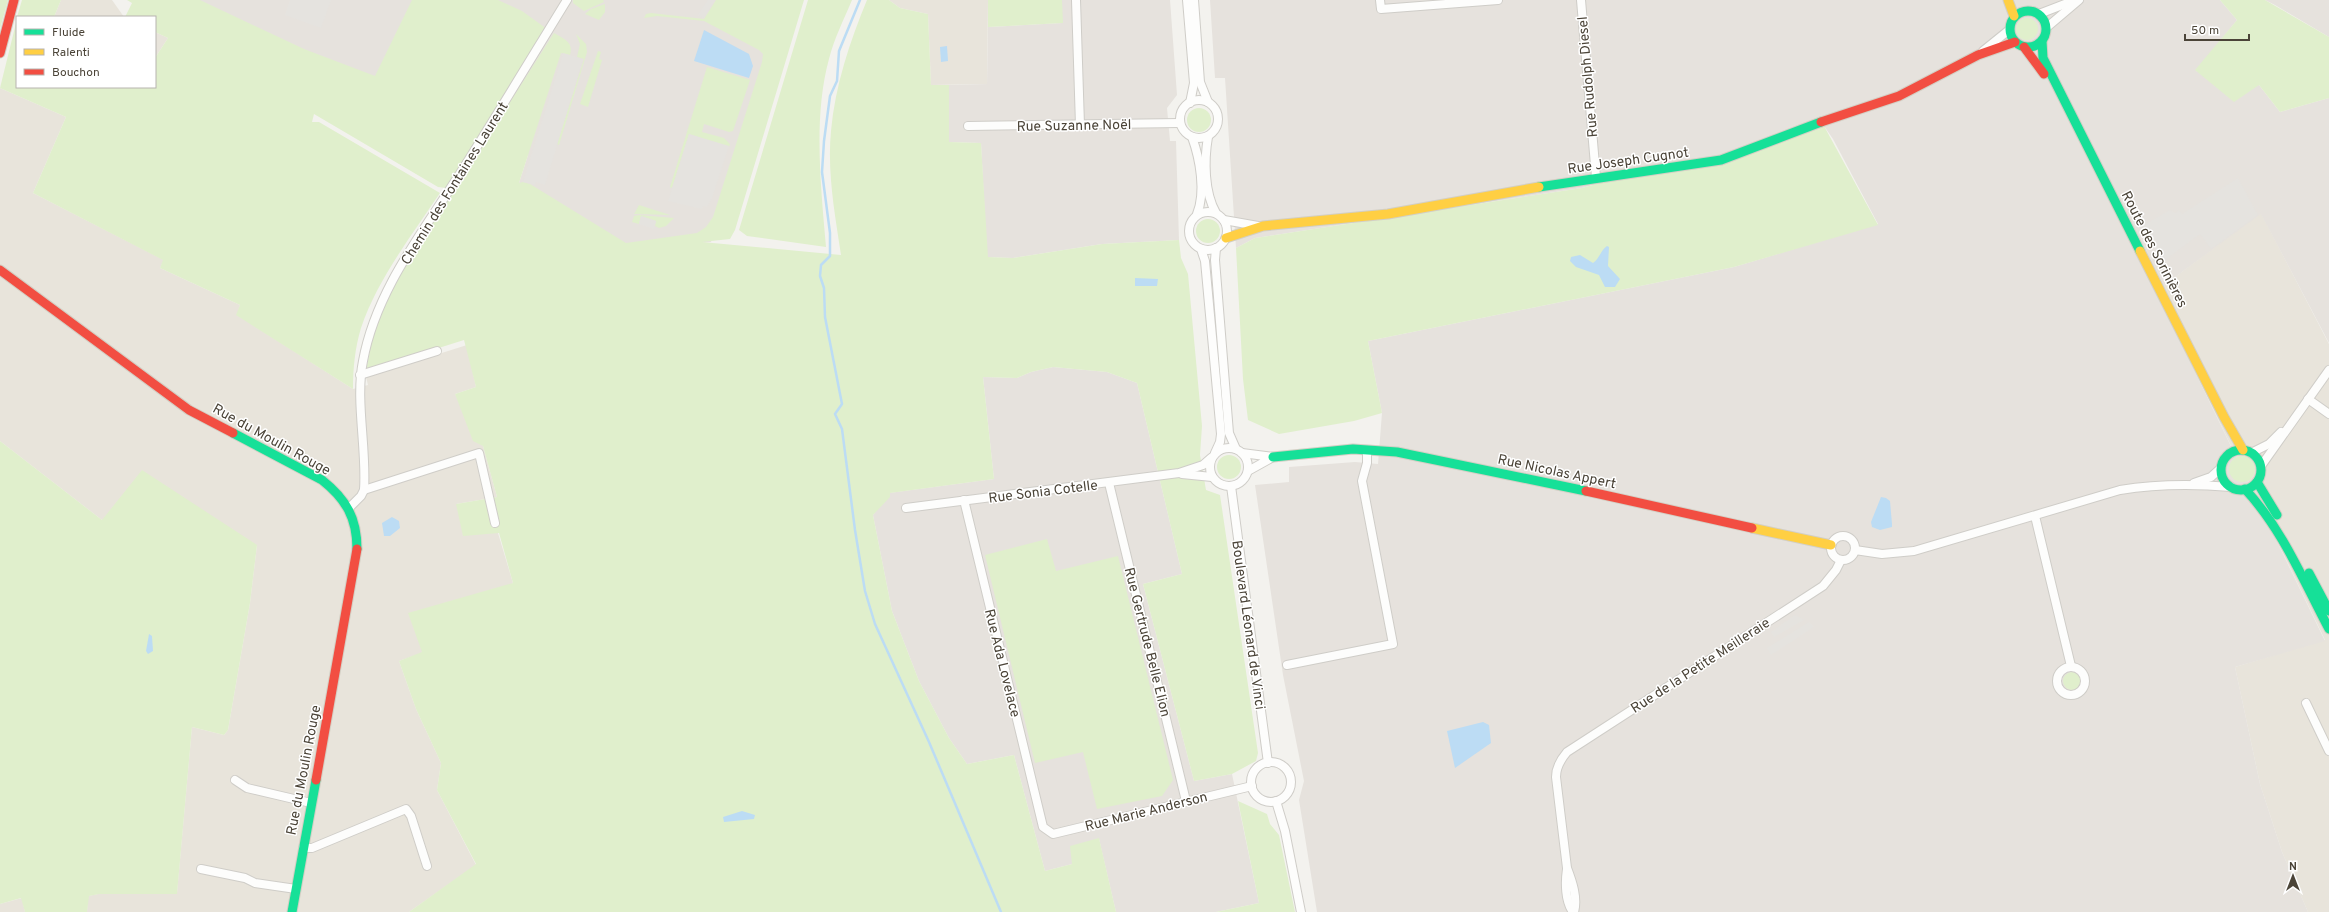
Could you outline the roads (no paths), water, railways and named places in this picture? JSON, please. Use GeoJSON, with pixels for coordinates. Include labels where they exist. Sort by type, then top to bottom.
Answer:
{"type":"FeatureCollection","features":[{"type":"Feature","properties":{"kind":"street"},"geometry":{"type":"LineString","coordinates":[[0,53],[14,0]]}},
{"type":"Feature","properties":{"kind":"street","name":"Chemin des Fontaines Laurent"},"geometry":{"type":"LineString","coordinates":[[364,490],[360,375],[370,330],[391,283],[567,0]]}},
{"type":"Feature","properties":{"kind":"street"},"geometry":{"type":"LineString","coordinates":[[1076,0],[1080,125]]}},
{"type":"Feature","properties":{"kind":"street"},"geometry":{"type":"LineString","coordinates":[[1187,0],[1194,83],[1190,103]]}},
{"type":"Feature","properties":{"kind":"street"},"geometry":{"type":"LineString","coordinates":[[1194,0],[1200,82],[1208,102],[1217,112],[1219,119],[1217,126],[1208,137],[1206,151],[1209,194],[1216,213]]}},
{"type":"Feature","properties":{"kind":"street"},"geometry":{"type":"LineString","coordinates":[[1380,0],[1381,8],[1498,0]]}},
{"type":"Feature","properties":{"kind":"street","name":"Rue Rudolph Diesel"},"geometry":{"type":"LineString","coordinates":[[1580,0],[1596,177]]}},
{"type":"Feature","properties":{"kind":"street"},"geometry":{"type":"LineString","coordinates":[[2008,0],[2014,16],[2009,30],[2014,42]]}},
{"type":"Feature","properties":{"kind":"street"},"geometry":{"type":"LineString","coordinates":[[2017,0],[2024,11]]}},
{"type":"Feature","properties":{"kind":"street"},"geometry":{"type":"LineString","coordinates":[[2014,16],[2024,11],[2039,14],[2075,0]]}},
{"type":"Feature","properties":{"kind":"street"},"geometry":{"type":"LineString","coordinates":[[2039,14],[2046,28],[2079,0]]}},
{"type":"Feature","properties":{"kind":"street","name":"Route des Sorinières"},"geometry":{"type":"LineString","coordinates":[[2046,28],[2042,40],[2043,58],[2060,94],[2224,417],[2247,451]]}},
{"type":"Feature","properties":{"kind":"street","name":"Rue Joseph Cugnot"},"geometry":{"type":"LineString","coordinates":[[1978,55],[2009,30]]}},
{"type":"Feature","properties":{"kind":"street"},"geometry":{"type":"LineString","coordinates":[[2024,48],[2034,46],[2042,40]]}},
{"type":"Feature","properties":{"kind":"street","name":"Rue Joseph Cugnot"},"geometry":{"type":"LineString","coordinates":[[1224,220],[1240,224],[1263,226],[1388,214],[1596,177],[1722,160],[1840,114],[1899,96],[1978,55],[2014,42]]}},
{"type":"Feature","properties":{"kind":"street","name":"Route des Sorinières"},"geometry":{"type":"LineString","coordinates":[[2014,42],[2024,48],[2060,94]]}},
{"type":"Feature","properties":{"kind":"street"},"geometry":{"type":"LineString","coordinates":[[1208,102],[1199,100],[1190,103],[1182,111],[1180,122],[1182,129],[1192,137],[1200,139],[1208,137]]}},
{"type":"Feature","properties":{"kind":"street","name":"Rue Suzanne Noël"},"geometry":{"type":"LineString","coordinates":[[968,126],[1180,122]]}},
{"type":"Feature","properties":{"kind":"street"},"geometry":{"type":"LineString","coordinates":[[1192,137],[1198,152],[1202,195],[1201,204],[1197,214],[1190,224],[1188,231],[1194,245],[1200,249],[1208,250],[1216,248],[1226,238],[1228,230],[1224,220],[1216,213],[1208,211],[1197,214]]}},
{"type":"Feature","properties":{"kind":"street","name":"Rue Joseph Cugnot"},"geometry":{"type":"LineString","coordinates":[[1226,238],[1263,226]]}},
{"type":"Feature","properties":{"kind":"street"},"geometry":{"type":"LineString","coordinates":[[1216,248],[1215,260],[1229,433],[1239,451],[1246,458],[1248,471]]}},
{"type":"Feature","properties":{"kind":"street"},"geometry":{"type":"LineString","coordinates":[[1200,249],[1205,261],[1221,434],[1220,442],[1213,456],[1209,471],[1212,478]]}},
{"type":"Feature","properties":{"kind":"street","name":"Rue du Moulin Rouge"},"geometry":{"type":"LineString","coordinates":[[0,270],[189,410],[322,480],[333,488],[350,507],[356,524],[356,562],[292,912]]}},
{"type":"Feature","properties":{"kind":"street"},"geometry":{"type":"LineString","coordinates":[[360,375],[437,351]]}},
{"type":"Feature","properties":{"kind":"street"},"geometry":{"type":"LineString","coordinates":[[2246,489],[2257,482],[2261,466],[2329,370]]}},
{"type":"Feature","properties":{"kind":"street"},"geometry":{"type":"LineString","coordinates":[[2308,400],[2329,414]]}},
{"type":"Feature","properties":{"kind":"street","name":"Route des Sorinières"},"geometry":{"type":"LineString","coordinates":[[2224,417],[2230,453]]}},
{"type":"Feature","properties":{"kind":"street"},"geometry":{"type":"LineString","coordinates":[[2231,487],[2223,479],[2221,468],[2223,460],[2230,453],[2247,451],[2269,444],[2293,420]]}},
{"type":"Feature","properties":{"kind":"street"},"geometry":{"type":"LineString","coordinates":[[1180,473],[1203,465],[1225,448],[1273,457]]}},
{"type":"Feature","properties":{"kind":"street"},"geometry":{"type":"LineString","coordinates":[[1287,666],[1393,644],[1362,481],[1367,463],[1367,450]]}},
{"type":"Feature","properties":{"kind":"street","name":"Rue Nicolas Appert"},"geometry":{"type":"LineString","coordinates":[[1273,457],[1316,452],[1367,450],[1397,452],[1533,479],[1831,545]]}},
{"type":"Feature","properties":{"kind":"street"},"geometry":{"type":"LineString","coordinates":[[2247,451],[2261,466]]}},
{"type":"Feature","properties":{"kind":"street"},"geometry":{"type":"LineString","coordinates":[[350,507],[361,496],[364,490],[479,453],[495,523]]}},
{"type":"Feature","properties":{"kind":"street"},"geometry":{"type":"LineString","coordinates":[[1180,473],[1212,478],[1223,486],[1231,486],[1242,482],[1248,471],[1273,457]]}},
{"type":"Feature","properties":{"kind":"street"},"geometry":{"type":"LineString","coordinates":[[2189,485],[2211,477],[2221,468]]}},
{"type":"Feature","properties":{"kind":"street","name":"Rue Sonia Cotelle"},"geometry":{"type":"LineString","coordinates":[[906,508],[1180,473]]}},
{"type":"Feature","properties":{"kind":"street"},"geometry":{"type":"LineString","coordinates":[[2257,482],[2282,522],[2329,611]]}},
{"type":"Feature","properties":{"kind":"street","name":"Rue Gertrude Belle Elion"},"geometry":{"type":"LineString","coordinates":[[1110,483],[1186,801]]}},
{"type":"Feature","properties":{"kind":"street"},"geometry":{"type":"LineString","coordinates":[[1855,550],[1882,554],[1914,550],[2120,490],[2147,486],[2189,485],[2246,489],[2274,522],[2329,629]]}},
{"type":"Feature","properties":{"kind":"street","name":"Boulevard Léonard de Vinci"},"geometry":{"type":"LineString","coordinates":[[1231,486],[1268,763]]}},
{"type":"Feature","properties":{"kind":"street","name":"Rue Ada Lovelace"},"geometry":{"type":"LineString","coordinates":[[964,500],[1042,827]]}},
{"type":"Feature","properties":{"kind":"street"},"geometry":{"type":"LineString","coordinates":[[2035,516],[2071,666]]}},
{"type":"Feature","properties":{"kind":"street"},"geometry":{"type":"LineString","coordinates":[[1847,537],[1854,542],[1855,550],[1850,558],[1841,560],[1834,556],[1831,545],[1836,539],[1847,537]]}},
{"type":"Feature","properties":{"kind":"street","name":"Rue de la Petite Meilleraie"},"geometry":{"type":"LineString","coordinates":[[1574,912],[1569,907],[1565,880],[1567,868],[1556,777],[1557,768],[1567,752],[1822,586],[1836,570],[1841,560]]}},
{"type":"Feature","properties":{"kind":"street"},"geometry":{"type":"LineString","coordinates":[[2306,703],[2329,751]]}},
{"type":"Feature","properties":{"kind":"street"},"geometry":{"type":"LineString","coordinates":[[1274,762],[1284,767],[1291,781],[1285,796],[1276,801],[1261,798],[1252,786],[1254,773],[1260,766],[1268,763],[1274,762]]}},
{"type":"Feature","properties":{"kind":"street"},"geometry":{"type":"LineString","coordinates":[[235,780],[247,788],[312,803]]}},
{"type":"Feature","properties":{"kind":"street","name":"Rue Marie Anderson"},"geometry":{"type":"LineString","coordinates":[[1042,827],[1053,834],[1252,786]]}},
{"type":"Feature","properties":{"kind":"street"},"geometry":{"type":"LineString","coordinates":[[1276,801],[1285,831],[1302,912]]}},
{"type":"Feature","properties":{"kind":"street"},"geometry":{"type":"LineString","coordinates":[[303,848],[312,848],[406,809],[411,816],[427,866]]}},
{"type":"Feature","properties":{"kind":"street"},"geometry":{"type":"LineString","coordinates":[[201,869],[245,878],[255,883],[296,889]]}},
{"type":"Feature","properties":{"kind":"water"},"geometry":{"type":"Polygon","coordinates":[[[704,30],[749,54],[753,66],[749,78],[694,61],[704,30]]]}},
{"type":"Feature","properties":{"kind":"water"},"geometry":{"type":"Polygon","coordinates":[[[947,46],[948,61],[941,62],[940,47],[947,46]]]}},
{"type":"Feature","properties":{"kind":"water"},"geometry":{"type":"Polygon","coordinates":[[[1607,246],[1609,247],[1608,266],[1620,279],[1615,287],[1605,287],[1599,275],[1576,267],[1570,261],[1571,257],[1580,255],[1593,263],[1607,246]]]}},
{"type":"Feature","properties":{"kind":"water"},"geometry":{"type":"Polygon","coordinates":[[[1135,278],[1158,279],[1157,286],[1135,286],[1135,278]]]}},
{"type":"Feature","properties":{"kind":"water"},"geometry":{"type":"Polygon","coordinates":[[[1881,497],[1890,501],[1892,527],[1880,530],[1872,527],[1871,522],[1881,497]]]}},
{"type":"Feature","properties":{"kind":"water"},"geometry":{"type":"Polygon","coordinates":[[[392,517],[399,521],[400,528],[390,536],[384,536],[382,523],[392,517]]]}},
{"type":"Feature","properties":{"kind":"water"},"geometry":{"type":"Polygon","coordinates":[[[149,634],[152,636],[153,651],[148,654],[146,651],[149,634]]]}},
{"type":"Feature","properties":{"kind":"water"},"geometry":{"type":"Polygon","coordinates":[[[1483,722],[1489,725],[1491,743],[1455,768],[1447,731],[1483,722]]]}},
{"type":"Feature","properties":{"kind":"water"},"geometry":{"type":"Polygon","coordinates":[[[742,811],[755,815],[754,819],[724,822],[723,817],[742,811]]]}},
{"type":"Feature","properties":{"kind":"waterway"},"geometry":{"type":"LineString","coordinates":[[860,0],[839,51],[837,81],[830,96],[824,141],[822,172],[830,233],[830,256],[821,265],[820,276],[824,288],[825,317],[842,404],[835,414],[842,429],[855,530],[865,591],[875,624],[929,742],[1001,912]]}}]}
